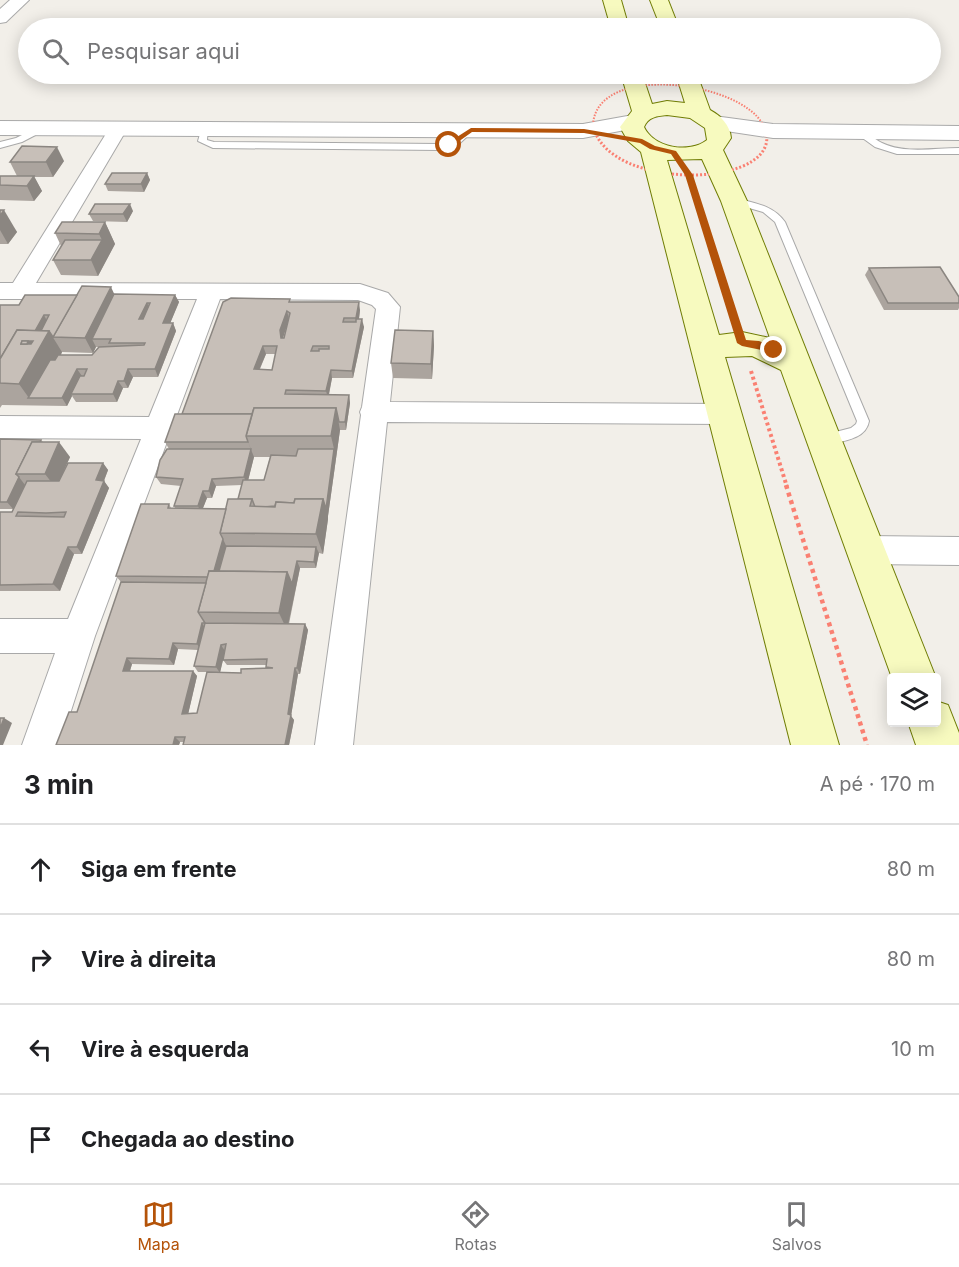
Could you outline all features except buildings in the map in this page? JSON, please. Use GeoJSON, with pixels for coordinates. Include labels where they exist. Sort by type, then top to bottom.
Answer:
{"type":"FeatureCollection","features":[{"type":"Feature","properties":{"kind":"main road"},"geometry":{"type":"LineString","coordinates":[[612,0],[617,18]]}},
{"type":"Feature","properties":{"kind":"main road"},"geometry":{"type":"LineString","coordinates":[[659,0],[666,18]]}},
{"type":"Feature","properties":{"kind":"main road"},"geometry":{"type":"LineString","coordinates":[[635,84],[650,131],[706,350],[816,745]]}},
{"type":"Feature","properties":{"kind":"main road"},"geometry":{"type":"LineString","coordinates":[[691,84],[711,131],[734,201],[912,673]]}},
{"type":"Feature","properties":{"kind":"main road"},"geometry":{"type":"LineString","coordinates":[[650,131],[678,109],[711,131]]}},
{"type":"Feature","properties":{"kind":"main road"},"geometry":{"type":"LineString","coordinates":[[650,131],[687,154],[711,131]]}},
{"type":"Feature","properties":{"kind":"main road"},"geometry":{"type":"LineString","coordinates":[[706,350],[742,343],[759,345],[794,362]]}},
{"type":"Feature","properties":{"kind":"main road"},"geometry":{"type":"LineString","coordinates":[[933,727],[940,745]]}},
{"type":"Feature","properties":{"kind":"street"},"geometry":{"type":"LineString","coordinates":[[0,18],[20,0]]}},
{"type":"Feature","properties":{"kind":"street"},"geometry":{"type":"LineString","coordinates":[[0,128],[650,131]]}},
{"type":"Feature","properties":{"kind":"street"},"geometry":{"type":"LineString","coordinates":[[10,291],[118,129]]}},
{"type":"Feature","properties":{"kind":"street"},"geometry":{"type":"LineString","coordinates":[[711,131],[959,133]]}},
{"type":"Feature","properties":{"kind":"street"},"geometry":{"type":"LineString","coordinates":[[10,291],[360,292],[380,299],[388,307],[373,412],[334,745]]}},
{"type":"Feature","properties":{"kind":"street"},"geometry":{"type":"LineString","coordinates":[[41,745],[78,636],[211,292]]}},
{"type":"Feature","properties":{"kind":"street"},"geometry":{"type":"LineString","coordinates":[[373,412],[725,414]]}},
{"type":"Feature","properties":{"kind":"street"},"geometry":{"type":"LineString","coordinates":[[0,427],[157,428]]}},
{"type":"Feature","properties":{"kind":"street"},"geometry":{"type":"LineString","coordinates":[[867,550],[959,551]]}},
{"type":"Feature","properties":{"kind":"street"},"geometry":{"type":"LineString","coordinates":[[0,636],[78,636]]}},
{"type":"Feature","properties":{"kind":"lane"},"geometry":{"type":"LineString","coordinates":[[0,145],[19,140],[42,128]]}},
{"type":"Feature","properties":{"kind":"lane"},"geometry":{"type":"LineString","coordinates":[[860,132],[878,145],[897,151],[959,151]]}},
{"type":"Feature","properties":{"kind":"lane"},"geometry":{"type":"LineString","coordinates":[[734,201],[769,211],[777,216],[863,421],[862,427],[855,432],[824,441]]}},
{"type":"Feature","properties":{"kind":"path"},"geometry":{"type":"LineString","coordinates":[[660,84],[650,131],[689,175],[867,745]]}},
{"type":"Feature","properties":{"kind":"route"},"geometry":{"type":"LineString","coordinates":[[449,145],[471,130],[584,131],[642,142],[652,148],[673,153],[689,175],[742,343],[774,350]]}}]}
